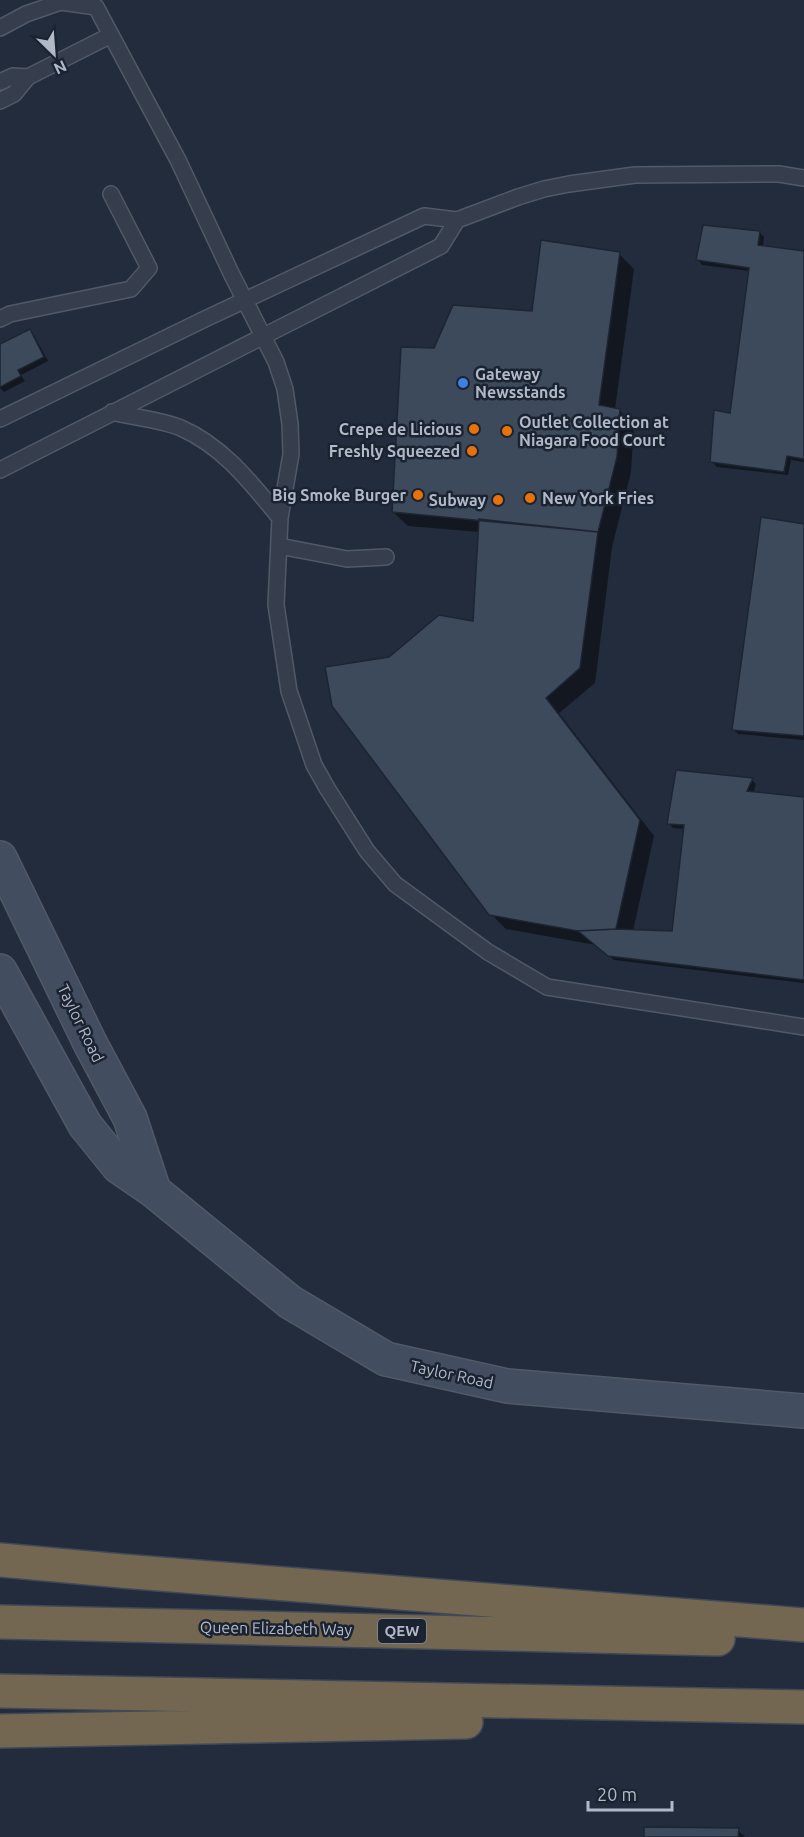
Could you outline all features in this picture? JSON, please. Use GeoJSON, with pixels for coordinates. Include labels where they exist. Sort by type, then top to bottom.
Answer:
{"type":"FeatureCollection","features":[{"type":"Feature","properties":{"kind":"highway"},"geometry":{"type":"LineString","coordinates":[[0,1560],[804,1625]]}},
{"type":"Feature","properties":{"kind":"highway","name":"Queen Elizabeth Way"},"geometry":{"type":"LineString","coordinates":[[0,1622],[804,1641]]}},
{"type":"Feature","properties":{"kind":"highway"},"geometry":{"type":"LineString","coordinates":[[0,1691],[804,1707]]}},
{"type":"Feature","properties":{"kind":"highway"},"geometry":{"type":"LineString","coordinates":[[0,1731],[804,1716]]}},
{"type":"Feature","properties":{"kind":"main road","name":"Taylor Road"},"geometry":{"type":"LineString","coordinates":[[0,858],[90,1043],[130,1118],[153,1191]]}},
{"type":"Feature","properties":{"kind":"main road","name":"Taylor Road"},"geometry":{"type":"LineString","coordinates":[[2,981],[85,1125],[119,1167],[153,1191],[290,1302],[386,1359],[507,1386],[804,1411]]}},
{"type":"Feature","properties":{"kind":"lane"},"geometry":{"type":"LineString","coordinates":[[0,28],[26,14],[61,2],[96,7],[178,160],[276,362],[285,389],[290,424],[291,454],[280,518],[276,605],[289,691],[314,765],[367,850],[395,884],[488,952],[547,987],[804,1028]]}},
{"type":"Feature","properties":{"kind":"lane"},"geometry":{"type":"LineString","coordinates":[[0,101],[14,94],[28,77],[111,35]]}},
{"type":"Feature","properties":{"kind":"lane"},"geometry":{"type":"LineString","coordinates":[[0,82],[13,76],[28,77]]}},
{"type":"Feature","properties":{"kind":"lane"},"geometry":{"type":"LineString","coordinates":[[0,419],[244,300],[424,216],[457,220],[518,196],[544,189],[624,176],[779,174],[804,178]]}},
{"type":"Feature","properties":{"kind":"lane"},"geometry":{"type":"LineString","coordinates":[[0,318],[131,289],[148,268],[111,194]]}},
{"type":"Feature","properties":{"kind":"lane"},"geometry":{"type":"LineString","coordinates":[[0,470],[441,246],[457,220]]}},
{"type":"Feature","properties":{"kind":"lane"},"geometry":{"type":"LineString","coordinates":[[112,412],[180,428],[218,449],[245,476],[280,518]]}},
{"type":"Feature","properties":{"kind":"lane"},"geometry":{"type":"LineString","coordinates":[[279,546],[347,559],[386,557]]}},
{"type":"Feature","properties":{"kind":"building"},"geometry":{"type":"Polygon","coordinates":[[[703,225],[760,231],[758,245],[804,251],[804,459],[787,456],[784,472],[710,462],[714,410],[730,413],[749,268],[696,260],[703,225]]]}},
{"type":"Feature","properties":{"kind":"building"},"geometry":{"type":"Polygon","coordinates":[[[541,240],[620,252],[599,405],[620,409],[617,457],[598,532],[392,512],[401,347],[434,348],[453,305],[532,311],[541,240]]]}},
{"type":"Feature","properties":{"kind":"building"},"geometry":{"type":"Polygon","coordinates":[[[30,329],[44,357],[18,370],[21,376],[0,387],[0,344],[30,329]]]}},
{"type":"Feature","properties":{"kind":"building"},"geometry":{"type":"Polygon","coordinates":[[[761,517],[804,524],[804,736],[732,730],[761,517]]]}},
{"type":"Feature","properties":{"kind":"building"},"geometry":{"type":"Polygon","coordinates":[[[479,519],[598,532],[580,668],[546,698],[640,820],[616,929],[578,931],[489,915],[332,706],[325,667],[389,657],[439,615],[473,621],[479,519]]]}},
{"type":"Feature","properties":{"kind":"building"},"geometry":{"type":"Polygon","coordinates":[[[676,770],[753,778],[747,791],[804,797],[804,980],[608,956],[578,931],[616,929],[672,931],[684,825],[667,824],[676,770]]]}},
{"type":"Feature","properties":{"kind":"building"},"geometry":{"type":"Polygon","coordinates":[[[644,1827],[739,1828],[738,1837],[644,1837],[644,1827]]]}},
{"type":"Feature","properties":{"kind":"place","name":"Gateway Newsstands"},"geometry":{"type":"Point","coordinates":[463,383]}},
{"type":"Feature","properties":{"kind":"place","name":"Crepe de Licious"},"geometry":{"type":"Point","coordinates":[474,429]}},
{"type":"Feature","properties":{"kind":"place","name":"Outlet Collection at Niagara Food Court"},"geometry":{"type":"Point","coordinates":[507,431]}},
{"type":"Feature","properties":{"kind":"place","name":"Freshly Squeezed"},"geometry":{"type":"Point","coordinates":[472,451]}},
{"type":"Feature","properties":{"kind":"place","name":"Big Smoke Burger"},"geometry":{"type":"Point","coordinates":[418,495]}},
{"type":"Feature","properties":{"kind":"place","name":"New York Fries"},"geometry":{"type":"Point","coordinates":[530,498]}},
{"type":"Feature","properties":{"kind":"place","name":"Subway"},"geometry":{"type":"Point","coordinates":[498,500]}}]}
